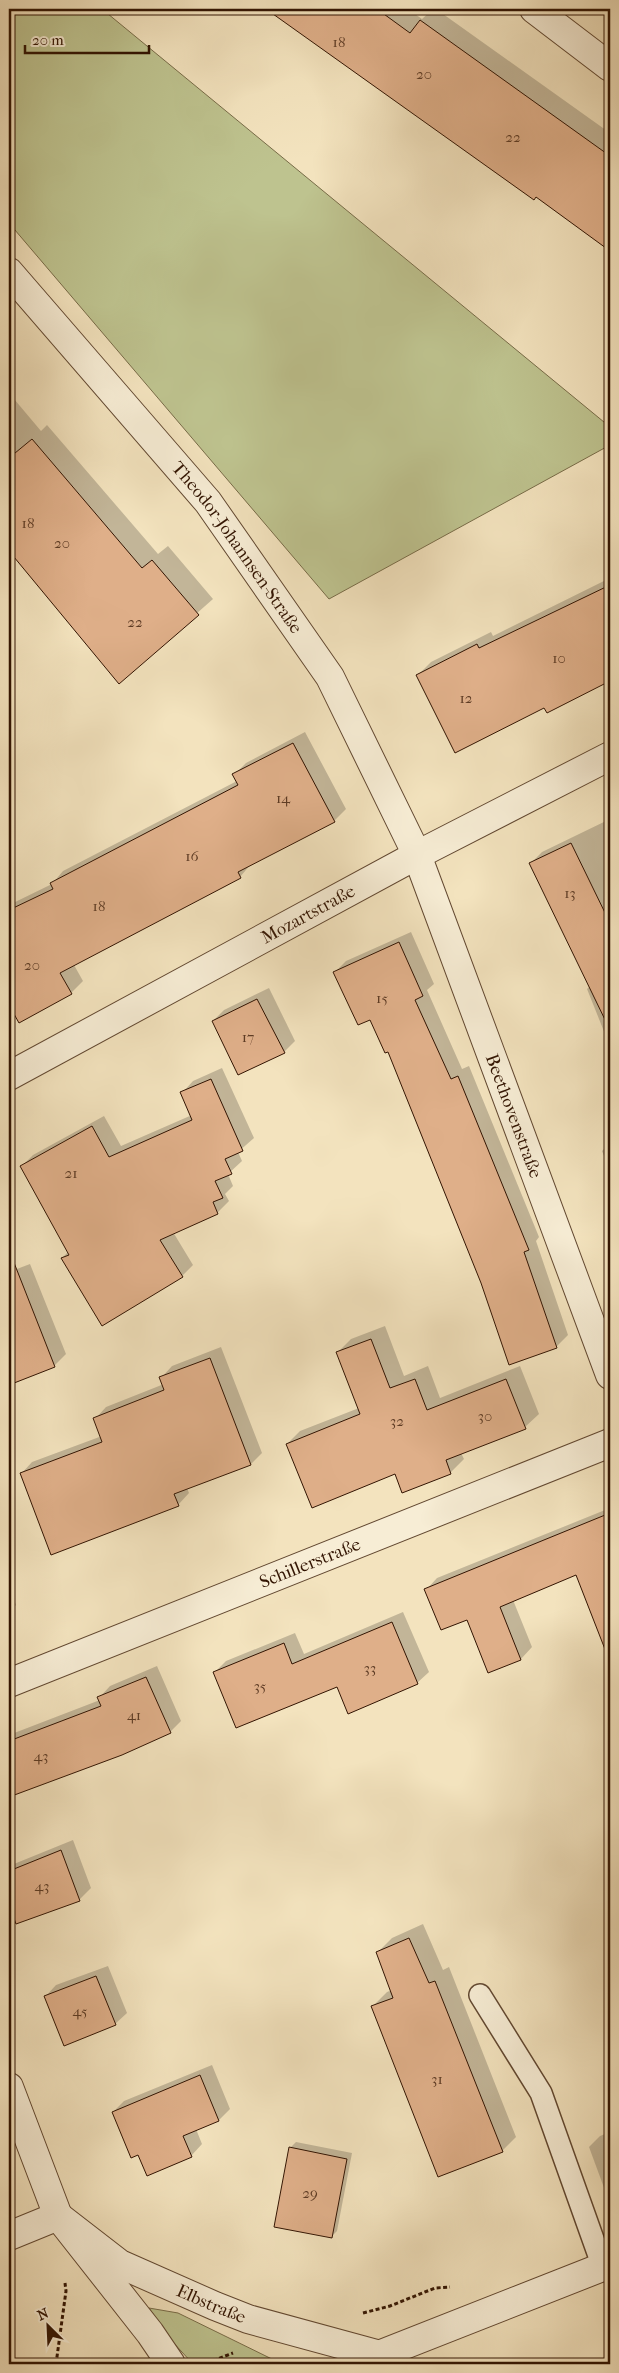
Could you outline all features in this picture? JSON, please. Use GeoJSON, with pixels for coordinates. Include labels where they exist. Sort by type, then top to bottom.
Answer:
{"type":"FeatureCollection","features":[{"type":"Feature","properties":{"kind":"street"},"geometry":{"type":"LineString","coordinates":[[534,9],[610,66]]}},
{"type":"Feature","properties":{"kind":"street","name":"Theodor-Johannsen-Straße"},"geometry":{"type":"LineString","coordinates":[[9,272],[208,502],[330,677],[417,855]]}},
{"type":"Feature","properties":{"kind":"street","name":"Mozartstraße"},"geometry":{"type":"LineString","coordinates":[[9,1076],[417,855],[610,756]]}},
{"type":"Feature","properties":{"kind":"street","name":"Beethovenstraße"},"geometry":{"type":"LineString","coordinates":[[417,855],[610,1375]]}},
{"type":"Feature","properties":{"kind":"street","name":"Schillerstraße"},"geometry":{"type":"LineString","coordinates":[[9,1683],[610,1443]]}},
{"type":"Feature","properties":{"kind":"street"},"geometry":{"type":"LineString","coordinates":[[9,2087],[58,2216],[150,2333],[171,2364]]}},
{"type":"Feature","properties":{"kind":"street"},"geometry":{"type":"LineString","coordinates":[[9,2236],[58,2216]]}},
{"type":"Feature","properties":{"kind":"street","name":"Elbstraße"},"geometry":{"type":"LineString","coordinates":[[58,2216],[120,2264],[248,2319],[368,2360],[607,2265]]}},
{"type":"Feature","properties":{"kind":"lane"},"geometry":{"type":"LineString","coordinates":[[480,1996],[541,2093],[607,2265]]}},
{"type":"Feature","properties":{"kind":"path"},"geometry":{"type":"LineString","coordinates":[[361,2313],[390,2306],[435,2288],[454,2287]]}},
{"type":"Feature","properties":{"kind":"path"},"geometry":{"type":"LineString","coordinates":[[56,2364],[66,2291]]}},
{"type":"Feature","properties":{"kind":"path"},"geometry":{"type":"LineString","coordinates":[[204,2364],[239,2350]]}},
{"type":"Feature","properties":{"kind":"green space"},"geometry":{"type":"Polygon","coordinates":[[[19,9],[102,9],[610,427],[610,445],[329,599],[9,223],[9,18],[19,9]]]}},
{"type":"Feature","properties":{"kind":"green space"},"geometry":{"type":"Polygon","coordinates":[[[149,2308],[178,2313],[278,2362],[273,2364],[193,2364],[170,2339],[149,2308]]]}},
{"type":"Feature","properties":{"kind":"building"},"geometry":{"type":"Polygon","coordinates":[[[266,9],[377,9],[410,33],[420,20],[610,156],[610,251],[536,197],[534,200],[266,9]]]}},
{"type":"Feature","properties":{"kind":"building"},"geometry":{"type":"Polygon","coordinates":[[[32,439],[142,568],[152,560],[199,615],[119,684],[9,551],[9,458],[32,439]]]}},
{"type":"Feature","properties":{"kind":"building"},"geometry":{"type":"Polygon","coordinates":[[[610,585],[610,681],[547,713],[544,708],[455,753],[416,675],[477,644],[479,648],[610,585]]]}},
{"type":"Feature","properties":{"kind":"building"},"geometry":{"type":"Polygon","coordinates":[[[293,743],[335,822],[238,872],[241,878],[60,973],[72,994],[19,1023],[9,1005],[9,910],[53,889],[50,883],[238,785],[232,774],[293,743]]]}},
{"type":"Feature","properties":{"kind":"building"},"geometry":{"type":"Polygon","coordinates":[[[571,843],[610,923],[610,1030],[529,863],[571,843]]]}},
{"type":"Feature","properties":{"kind":"building"},"geometry":{"type":"Polygon","coordinates":[[[399,942],[423,996],[415,1000],[451,1079],[458,1076],[529,1250],[524,1252],[557,1348],[509,1365],[481,1283],[388,1052],[385,1053],[370,1020],[358,1025],[333,972],[399,942]]]}},
{"type":"Feature","properties":{"kind":"building"},"geometry":{"type":"Polygon","coordinates":[[[257,999],[285,1053],[238,1075],[212,1021],[257,999]]]}},
{"type":"Feature","properties":{"kind":"building"},"geometry":{"type":"Polygon","coordinates":[[[211,1079],[243,1151],[225,1159],[232,1174],[215,1181],[223,1198],[213,1202],[218,1214],[160,1240],[183,1277],[102,1326],[61,1258],[69,1255],[20,1166],[92,1126],[109,1157],[192,1120],[180,1092],[211,1079]]]}},
{"type":"Feature","properties":{"kind":"building"},"geometry":{"type":"Polygon","coordinates":[[[9,1255],[11,1255],[55,1367],[9,1385],[9,1255]]]}},
{"type":"Feature","properties":{"kind":"building"},"geometry":{"type":"Polygon","coordinates":[[[371,1339],[390,1388],[415,1379],[427,1410],[506,1379],[526,1429],[446,1460],[451,1474],[402,1493],[395,1474],[312,1508],[286,1444],[360,1414],[336,1352],[371,1339]]]}},
{"type":"Feature","properties":{"kind":"building"},"geometry":{"type":"Polygon","coordinates":[[[210,1358],[251,1465],[174,1494],[179,1506],[51,1555],[20,1473],[102,1442],[93,1418],[164,1390],[159,1377],[210,1358]]]}},
{"type":"Feature","properties":{"kind":"building"},"geometry":{"type":"Polygon","coordinates":[[[610,1513],[610,1657],[608,1657],[576,1575],[500,1607],[521,1660],[488,1673],[467,1620],[441,1630],[424,1589],[610,1513]]]}},
{"type":"Feature","properties":{"kind":"building"},"geometry":{"type":"Polygon","coordinates":[[[392,1622],[418,1684],[348,1714],[337,1687],[236,1728],[213,1672],[284,1643],[292,1664],[392,1622]]]}},
{"type":"Feature","properties":{"kind":"building"},"geometry":{"type":"Polygon","coordinates":[[[146,1677],[171,1733],[122,1755],[9,1797],[9,1741],[101,1706],[97,1697],[146,1677]]]}},
{"type":"Feature","properties":{"kind":"building"},"geometry":{"type":"Polygon","coordinates":[[[61,1850],[80,1901],[16,1924],[9,1904],[9,1871],[61,1850]]]}},
{"type":"Feature","properties":{"kind":"building"},"geometry":{"type":"Polygon","coordinates":[[[409,1938],[429,1983],[435,1981],[503,2152],[438,2177],[371,2006],[393,1998],[376,1952],[409,1938]]]}},
{"type":"Feature","properties":{"kind":"building"},"geometry":{"type":"Polygon","coordinates":[[[96,1976],[116,2025],[64,2046],[44,1996],[96,1976]]]}},
{"type":"Feature","properties":{"kind":"building"},"geometry":{"type":"Polygon","coordinates":[[[200,2075],[219,2121],[183,2136],[192,2157],[147,2176],[138,2155],[131,2158],[112,2112],[200,2075]]]}},
{"type":"Feature","properties":{"kind":"building"},"geometry":{"type":"Polygon","coordinates":[[[289,2147],[347,2159],[332,2238],[274,2227],[289,2147]]]}}]}
